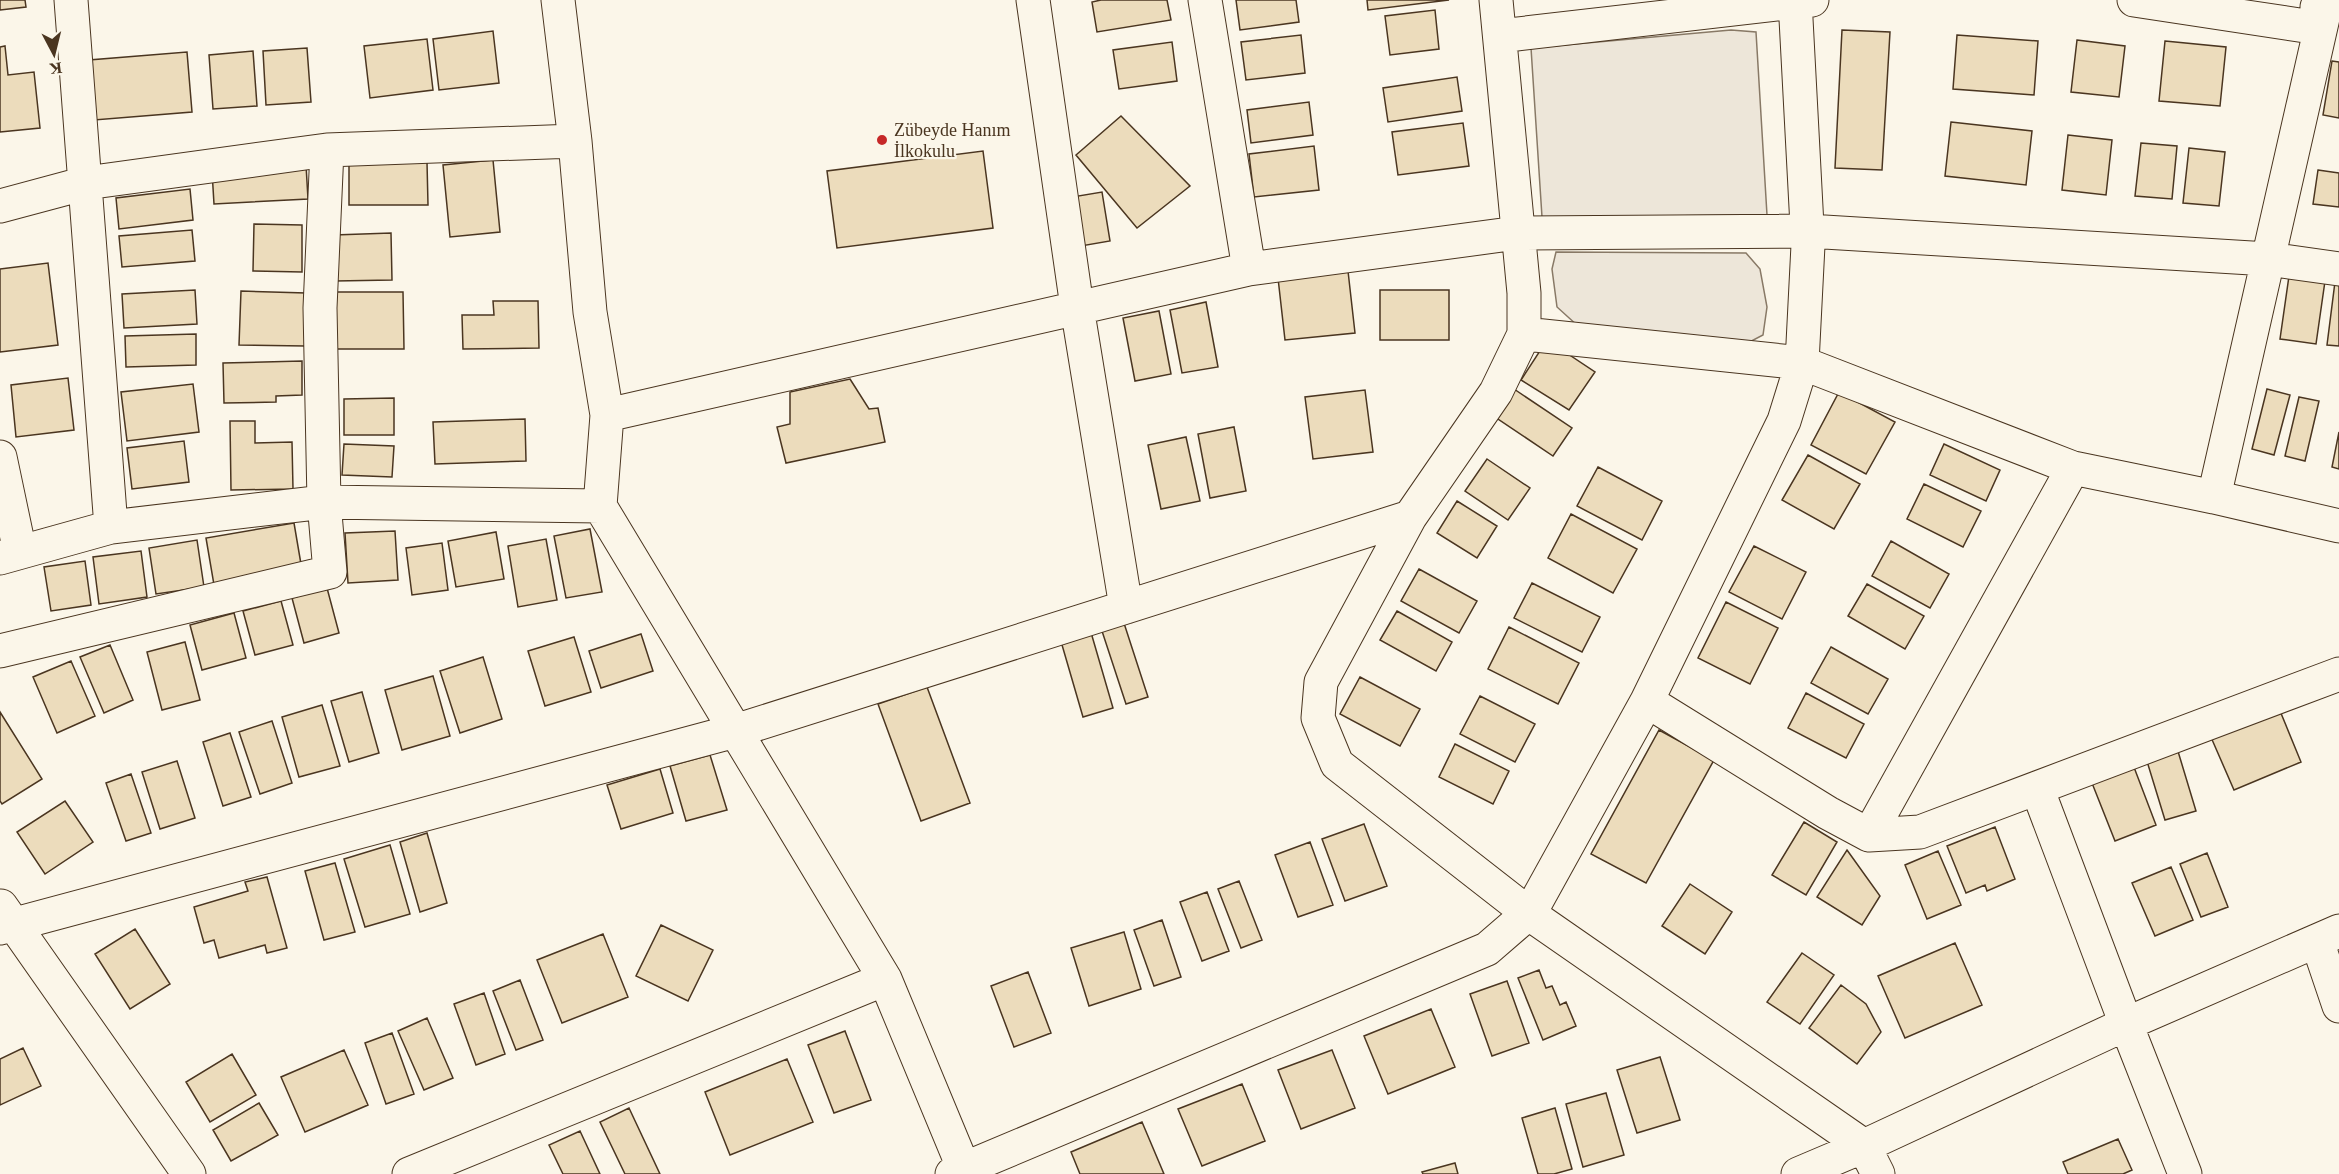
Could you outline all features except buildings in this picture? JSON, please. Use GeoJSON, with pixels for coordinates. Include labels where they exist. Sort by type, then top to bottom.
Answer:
{"type":"FeatureCollection","features":[{"type":"Feature","properties":{"kind":"street"},"geometry":{"type":"LineString","coordinates":[[71,0],[111,526]]}},
{"type":"Feature","properties":{"kind":"street"},"geometry":{"type":"LineString","coordinates":[[558,0],[575,141],[590,312],[608,415],[600,506],[885,980],[961,1172],[1487,949],[1528,913],[1647,701],[1784,421],[1802,363],[1808,231],[1801,0],[1500,36]]}},
{"type":"Feature","properties":{"kind":"street"},"geometry":{"type":"LineString","coordinates":[[1033,0],[1077,307],[1126,607]]}},
{"type":"Feature","properties":{"kind":"street"},"geometry":{"type":"LineString","coordinates":[[1205,0],[1249,269]]}},
{"type":"Feature","properties":{"kind":"street"},"geometry":{"type":"LineString","coordinates":[[1496,0],[1524,293],[1524,334],[1497,392],[1410,517],[1321,682],[1318,718],[1337,764],[1528,913],[1871,1160]]}},
{"type":"Feature","properties":{"kind":"street"},"geometry":{"type":"LineString","coordinates":[[2134,0],[2325,15],[2214,497]]}},
{"type":"Feature","properties":{"kind":"street"},"geometry":{"type":"LineString","coordinates":[[0,206],[86,183],[327,150],[575,141]]}},
{"type":"Feature","properties":{"kind":"street"},"geometry":{"type":"LineString","coordinates":[[0,651],[330,572],[324,502],[320,308],[327,150]]}},
{"type":"Feature","properties":{"kind":"street"},"geometry":{"type":"LineString","coordinates":[[608,415],[1249,269],[1517,233],[1808,231],[2268,259],[2339,269]]}},
{"type":"Feature","properties":{"kind":"street"},"geometry":{"type":"LineString","coordinates":[[1524,334],[1802,363],[2073,468],[2339,526]]}},
{"type":"Feature","properties":{"kind":"street"},"geometry":{"type":"LineString","coordinates":[[0,457],[10,555],[111,526],[324,502],[600,506]]}},
{"type":"Feature","properties":{"kind":"street"},"geometry":{"type":"LineString","coordinates":[[1869,835],[2073,468]]}},
{"type":"Feature","properties":{"kind":"street"},"geometry":{"type":"LineString","coordinates":[[189,1174],[4,918],[735,731],[1410,517]]}},
{"type":"Feature","properties":{"kind":"street"},"geometry":{"type":"LineString","coordinates":[[1647,701],[1828,813],[1869,835],[1920,832],[2339,674]]}},
{"type":"Feature","properties":{"kind":"street"},"geometry":{"type":"LineString","coordinates":[[2037,788],[2185,1174]]}},
{"type":"Feature","properties":{"kind":"street"},"geometry":{"type":"LineString","coordinates":[[1798,1174],[1871,1160],[2126,1024],[2328,936],[2339,1006]]}},
{"type":"Feature","properties":{"kind":"street"},"geometry":{"type":"LineString","coordinates":[[409,1174],[885,980]]}},
{"type":"Feature","properties":{"kind":"shaded area"},"geometry":{"type":"Polygon","coordinates":[[[1731,30],[1756,32],[1767,215],[1542,217],[1531,48],[1731,30]]]}},
{"type":"Feature","properties":{"kind":"shaded area"},"geometry":{"type":"Polygon","coordinates":[[[1556,252],[1746,253],[1760,269],[1767,307],[1763,335],[1740,347],[1589,336],[1557,307],[1552,269],[1556,252]]]}},
{"type":"Feature","properties":{"kind":"place","name":"Zübeyde Hanım İlkokulu"},"geometry":{"type":"Point","coordinates":[882,140]}}]}
